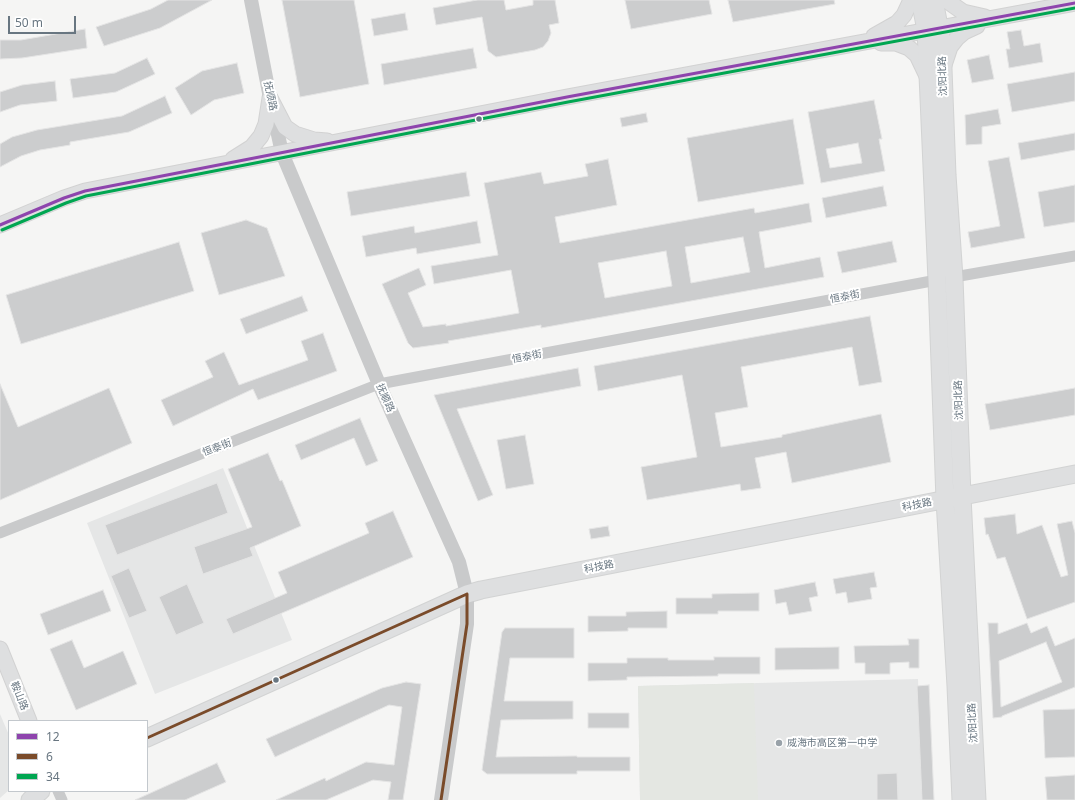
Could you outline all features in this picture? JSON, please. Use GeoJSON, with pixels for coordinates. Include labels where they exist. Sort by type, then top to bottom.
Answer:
{"type":"FeatureCollection","features":[{"type":"Feature","properties":{"kind":"main road"},"geometry":{"type":"LineString","coordinates":[[860,42],[897,23],[904,15],[912,0]]}},
{"type":"Feature","properties":{"kind":"main road","name":"沈阳北路"},"geometry":{"type":"LineString","coordinates":[[920,0],[933,29]]}},
{"type":"Feature","properties":{"kind":"main road","name":"沈阳北路"},"geometry":{"type":"LineString","coordinates":[[934,0],[933,29],[936,74],[947,175],[954,278],[962,496],[977,800]]}},
{"type":"Feature","properties":{"kind":"main road"},"geometry":{"type":"LineString","coordinates":[[946,0],[963,12],[992,18]]}},
{"type":"Feature","properties":{"kind":"main road"},"geometry":{"type":"LineString","coordinates":[[0,225],[64,198],[85,191],[575,96],[1075,3]]}},
{"type":"Feature","properties":{"kind":"main road"},"geometry":{"type":"LineString","coordinates":[[860,42],[896,43],[909,48],[936,74],[950,47],[957,38],[964,32],[992,18]]}},
{"type":"Feature","properties":{"kind":"main road","name":"沈阳北路"},"geometry":{"type":"LineString","coordinates":[[936,74],[937,280],[945,500],[961,800]]}},
{"type":"Feature","properties":{"kind":"main road"},"geometry":{"type":"LineString","coordinates":[[270,98],[285,127],[295,134],[314,140],[341,141]]}},
{"type":"Feature","properties":{"kind":"main road"},"geometry":{"type":"LineString","coordinates":[[227,163],[252,147],[261,136],[266,124],[270,98]]}},
{"type":"Feature","properties":{"kind":"main road","name":"科技路"},"geometry":{"type":"LineString","coordinates":[[148,738],[467,594],[481,590],[1075,474]]}},
{"type":"Feature","properties":{"kind":"main road","name":"鞍山路"},"geometry":{"type":"LineString","coordinates":[[0,649],[29,720]]}},
{"type":"Feature","properties":{"kind":"main road"},"geometry":{"type":"LineString","coordinates":[[30,800],[40,792]]}},
{"type":"Feature","properties":{"kind":"street","name":"抚顺路"},"geometry":{"type":"LineString","coordinates":[[251,0],[282,153],[379,384],[459,562],[467,594],[467,624],[441,800]]}},
{"type":"Feature","properties":{"kind":"street","name":"恒泰街"},"geometry":{"type":"LineString","coordinates":[[0,533],[379,384],[937,280],[1075,256]]}},
{"type":"Feature","properties":{"kind":"shaded area"},"geometry":{"type":"Polygon","coordinates":[[[223,468],[292,640],[155,694],[87,523],[223,468]]]}},
{"type":"Feature","properties":{"kind":"shaded area","name":"威海市高区第一中学"},"geometry":{"type":"Polygon","coordinates":[[[918,679],[922,800],[640,800],[638,686],[918,679]]]}},
{"type":"Feature","properties":{"kind":"shaded area"},"geometry":{"type":"Polygon","coordinates":[[[754,683],[758,800],[640,800],[638,686],[754,683]]]}},
{"type":"Feature","properties":{"kind":"shaded area"},"geometry":{"type":"Polygon","coordinates":[[[0,714],[8,733],[8,791],[0,798],[0,714]]]}},
{"type":"Feature","properties":{"kind":"building"},"geometry":{"type":"Polygon","coordinates":[[[168,0],[212,0],[160,28],[104,46],[96,27],[151,9],[168,0]]]}},
{"type":"Feature","properties":{"kind":"building"},"geometry":{"type":"Polygon","coordinates":[[[282,0],[354,0],[369,84],[300,97],[282,0]]]}},
{"type":"Feature","properties":{"kind":"building"},"geometry":{"type":"Polygon","coordinates":[[[477,0],[504,0],[506,10],[533,5],[533,0],[555,0],[559,23],[549,25],[551,33],[548,41],[543,47],[535,50],[496,57],[488,51],[482,17],[436,25],[433,8],[477,0]]]}},
{"type":"Feature","properties":{"kind":"building"},"geometry":{"type":"Polygon","coordinates":[[[625,0],[709,0],[712,14],[631,29],[625,0]]]}},
{"type":"Feature","properties":{"kind":"building"},"geometry":{"type":"Polygon","coordinates":[[[728,0],[834,0],[835,4],[733,22],[728,0]]]}},
{"type":"Feature","properties":{"kind":"building"},"geometry":{"type":"Polygon","coordinates":[[[405,13],[408,30],[374,36],[371,19],[405,13]]]}},
{"type":"Feature","properties":{"kind":"building"},"geometry":{"type":"Polygon","coordinates":[[[85,29],[87,48],[22,58],[0,59],[0,40],[21,40],[85,29]]]}},
{"type":"Feature","properties":{"kind":"building"},"geometry":{"type":"Polygon","coordinates":[[[1021,30],[1024,46],[1040,43],[1043,62],[1009,68],[1006,49],[1010,49],[1007,32],[1021,30]]]}},
{"type":"Feature","properties":{"kind":"building"},"geometry":{"type":"Polygon","coordinates":[[[473,48],[477,68],[384,85],[381,64],[473,48]]]}},
{"type":"Feature","properties":{"kind":"building"},"geometry":{"type":"Polygon","coordinates":[[[989,55],[994,79],[972,83],[967,60],[989,55]]]}},
{"type":"Feature","properties":{"kind":"building"},"geometry":{"type":"Polygon","coordinates":[[[147,58],[155,74],[116,92],[73,98],[70,79],[115,73],[147,58]]]}},
{"type":"Feature","properties":{"kind":"building"},"geometry":{"type":"Polygon","coordinates":[[[237,63],[244,93],[214,100],[191,115],[175,88],[202,71],[237,63]]]}},
{"type":"Feature","properties":{"kind":"building"},"geometry":{"type":"Polygon","coordinates":[[[1075,72],[1075,101],[1012,112],[1007,84],[1075,72]]]}},
{"type":"Feature","properties":{"kind":"building"},"geometry":{"type":"Polygon","coordinates":[[[55,81],[57,101],[20,105],[0,112],[0,92],[22,85],[55,81]]]}},
{"type":"Feature","properties":{"kind":"building"},"geometry":{"type":"Polygon","coordinates":[[[165,96],[172,113],[129,132],[70,142],[70,145],[40,150],[21,156],[0,167],[0,144],[12,137],[37,130],[122,116],[165,96]]]}},
{"type":"Feature","properties":{"kind":"building"},"geometry":{"type":"Polygon","coordinates":[[[874,100],[882,139],[879,139],[885,171],[821,183],[808,112],[874,100]],[[858,143],[826,149],[830,168],[862,163],[858,143]]]}},
{"type":"Feature","properties":{"kind":"building"},"geometry":{"type":"Polygon","coordinates":[[[998,109],[1001,124],[982,127],[982,144],[966,145],[965,115],[998,109]]]}},
{"type":"Feature","properties":{"kind":"building"},"geometry":{"type":"Polygon","coordinates":[[[646,113],[648,122],[622,127],[620,118],[646,113]]]}},
{"type":"Feature","properties":{"kind":"building"},"geometry":{"type":"Polygon","coordinates":[[[793,119],[804,184],[698,202],[687,138],[793,119]]]}},
{"type":"Feature","properties":{"kind":"building"},"geometry":{"type":"Polygon","coordinates":[[[1075,133],[1075,150],[1021,160],[1018,143],[1075,133]]]}},
{"type":"Feature","properties":{"kind":"building"},"geometry":{"type":"Polygon","coordinates":[[[1009,157],[1025,238],[971,248],[968,232],[1000,226],[988,161],[1009,157]]]}},
{"type":"Feature","properties":{"kind":"building"},"geometry":{"type":"Polygon","coordinates":[[[608,159],[617,205],[555,217],[560,243],[754,208],[755,213],[809,203],[812,222],[759,232],[765,268],[820,257],[824,277],[541,328],[541,325],[448,341],[449,343],[413,348],[408,343],[382,284],[419,268],[426,285],[408,293],[423,327],[446,324],[446,326],[519,313],[511,270],[434,284],[431,266],[498,255],[484,183],[541,172],[544,184],[588,176],[585,164],[608,159]],[[743,237],[685,247],[691,283],[750,272],[743,237]],[[666,251],[598,263],[605,298],[672,286],[666,251]]]}},
{"type":"Feature","properties":{"kind":"building"},"geometry":{"type":"Polygon","coordinates":[[[466,172],[470,196],[351,216],[347,192],[466,172]]]}},
{"type":"Feature","properties":{"kind":"building"},"geometry":{"type":"Polygon","coordinates":[[[1075,185],[1075,222],[1044,227],[1038,192],[1075,185]]]}},
{"type":"Feature","properties":{"kind":"building"},"geometry":{"type":"Polygon","coordinates":[[[883,186],[887,206],[826,218],[822,198],[883,186]]]}},
{"type":"Feature","properties":{"kind":"building"},"geometry":{"type":"Polygon","coordinates":[[[246,220],[267,228],[285,276],[219,295],[201,233],[246,220]]]}},
{"type":"Feature","properties":{"kind":"building"},"geometry":{"type":"Polygon","coordinates":[[[477,221],[481,243],[417,254],[416,248],[366,257],[362,236],[414,226],[415,233],[477,221]]]}},
{"type":"Feature","properties":{"kind":"building"},"geometry":{"type":"Polygon","coordinates":[[[892,241],[897,262],[842,273],[837,252],[892,241]]]}},
{"type":"Feature","properties":{"kind":"building"},"geometry":{"type":"Polygon","coordinates":[[[179,242],[194,291],[21,344],[6,295],[179,242]]]}},
{"type":"Feature","properties":{"kind":"building"},"geometry":{"type":"Polygon","coordinates":[[[302,296],[308,311],[246,334],[240,319],[302,296]]]}},
{"type":"Feature","properties":{"kind":"building"},"geometry":{"type":"Polygon","coordinates":[[[870,316],[882,382],[859,386],[852,347],[741,367],[748,407],[715,413],[721,447],[782,437],[782,435],[881,414],[891,462],[792,483],[786,452],[755,458],[761,488],[741,491],[740,484],[647,500],[641,467],[697,457],[682,375],[598,391],[594,366],[870,316]]]}},
{"type":"Feature","properties":{"kind":"building"},"geometry":{"type":"Polygon","coordinates":[[[323,333],[337,371],[258,400],[253,389],[173,426],[161,400],[213,377],[205,361],[224,352],[239,385],[308,360],[301,341],[323,333]]]}},
{"type":"Feature","properties":{"kind":"building"},"geometry":{"type":"Polygon","coordinates":[[[578,368],[581,386],[457,409],[493,495],[478,501],[434,395],[578,368]]]}},
{"type":"Feature","properties":{"kind":"building"},"geometry":{"type":"Polygon","coordinates":[[[0,384],[18,427],[109,388],[132,443],[0,500],[0,384]]]}},
{"type":"Feature","properties":{"kind":"building"},"geometry":{"type":"Polygon","coordinates":[[[1075,388],[1075,415],[990,430],[985,404],[1075,388]]]}},
{"type":"Feature","properties":{"kind":"building"},"geometry":{"type":"Polygon","coordinates":[[[360,418],[378,461],[366,466],[354,438],[301,460],[295,445],[360,418]]]}},
{"type":"Feature","properties":{"kind":"building"},"geometry":{"type":"Polygon","coordinates":[[[525,435],[534,484],[506,489],[497,440],[525,435]]]}},
{"type":"Feature","properties":{"kind":"building"},"geometry":{"type":"Polygon","coordinates":[[[268,453],[280,481],[282,480],[301,526],[250,548],[253,556],[203,574],[194,547],[252,527],[228,469],[268,453]]]}},
{"type":"Feature","properties":{"kind":"building"},"geometry":{"type":"Polygon","coordinates":[[[217,483],[228,513],[117,555],[105,525],[217,483]]]}},
{"type":"Feature","properties":{"kind":"building"},"geometry":{"type":"Polygon","coordinates":[[[393,511],[413,557],[233,634],[226,619],[287,593],[278,572],[369,533],[365,523],[393,511]]]}},
{"type":"Feature","properties":{"kind":"building"},"geometry":{"type":"Polygon","coordinates":[[[1015,514],[1017,534],[1042,525],[1061,577],[1068,575],[1057,524],[1072,521],[1075,533],[1075,602],[1027,619],[1005,557],[997,559],[988,534],[986,535],[984,518],[1015,514]]]}},
{"type":"Feature","properties":{"kind":"building"},"geometry":{"type":"Polygon","coordinates":[[[608,526],[610,536],[591,539],[589,529],[608,526]]]}},
{"type":"Feature","properties":{"kind":"building"},"geometry":{"type":"Polygon","coordinates":[[[129,568],[147,611],[129,618],[111,576],[129,568]]]}},
{"type":"Feature","properties":{"kind":"building"},"geometry":{"type":"Polygon","coordinates":[[[874,572],[877,587],[870,588],[872,599],[848,603],[846,592],[836,594],[833,579],[874,572]]]}},
{"type":"Feature","properties":{"kind":"building"},"geometry":{"type":"Polygon","coordinates":[[[815,582],[818,596],[809,598],[812,611],[789,615],[786,602],[776,604],[774,590],[815,582]]]}},
{"type":"Feature","properties":{"kind":"building"},"geometry":{"type":"Polygon","coordinates":[[[187,584],[204,623],[176,635],[159,597],[187,584]]]}},
{"type":"Feature","properties":{"kind":"building"},"geometry":{"type":"Polygon","coordinates":[[[103,590],[111,611],[48,635],[40,614],[103,590]]]}},
{"type":"Feature","properties":{"kind":"building"},"geometry":{"type":"Polygon","coordinates":[[[759,593],[759,611],[718,611],[718,614],[676,614],[676,598],[712,598],[712,594],[759,593]]]}},
{"type":"Feature","properties":{"kind":"building"},"geometry":{"type":"Polygon","coordinates":[[[667,611],[667,628],[628,628],[628,631],[588,632],[588,616],[626,616],[626,612],[667,611]]]}},
{"type":"Feature","properties":{"kind":"building"},"geometry":{"type":"Polygon","coordinates":[[[988,623],[998,623],[998,634],[1027,623],[1031,633],[1047,626],[1055,646],[1075,638],[1075,687],[1002,717],[993,718],[988,623]],[[1046,642],[999,661],[1001,707],[1062,682],[1046,642]]]}},
{"type":"Feature","properties":{"kind":"building"},"geometry":{"type":"Polygon","coordinates":[[[505,628],[574,628],[574,658],[510,658],[504,701],[573,701],[573,719],[501,720],[496,757],[630,757],[630,771],[577,771],[577,774],[487,774],[482,770],[502,632],[505,628]]]}},
{"type":"Feature","properties":{"kind":"building"},"geometry":{"type":"Polygon","coordinates":[[[908,639],[919,639],[919,668],[909,668],[909,662],[890,663],[890,674],[865,674],[865,663],[855,663],[854,646],[909,645],[908,639]]]}},
{"type":"Feature","properties":{"kind":"building"},"geometry":{"type":"Polygon","coordinates":[[[72,640],[84,668],[123,651],[137,684],[76,710],[50,649],[72,640]]]}},
{"type":"Feature","properties":{"kind":"building"},"geometry":{"type":"Polygon","coordinates":[[[839,647],[839,669],[775,670],[775,648],[839,647]]]}},
{"type":"Feature","properties":{"kind":"building"},"geometry":{"type":"Polygon","coordinates":[[[714,657],[760,657],[760,674],[627,677],[627,680],[588,681],[588,663],[627,663],[627,658],[714,660],[714,657]]]}},
{"type":"Feature","properties":{"kind":"building"},"geometry":{"type":"Polygon","coordinates":[[[406,682],[421,684],[403,800],[388,800],[391,782],[373,780],[326,800],[276,800],[325,778],[326,781],[366,762],[394,765],[402,707],[389,705],[275,757],[266,739],[382,688],[406,682]]]}},
{"type":"Feature","properties":{"kind":"building"},"geometry":{"type":"Polygon","coordinates":[[[929,685],[934,800],[922,800],[917,686],[929,685]]]}},
{"type":"Feature","properties":{"kind":"building"},"geometry":{"type":"Polygon","coordinates":[[[1075,709],[1075,757],[1045,758],[1043,710],[1075,709]]]}},
{"type":"Feature","properties":{"kind":"building"},"geometry":{"type":"Polygon","coordinates":[[[588,713],[629,713],[629,728],[588,728],[588,713]]]}},
{"type":"Feature","properties":{"kind":"building"},"geometry":{"type":"Polygon","coordinates":[[[217,763],[226,782],[185,800],[135,800],[217,763]]]}},
{"type":"Feature","properties":{"kind":"building"},"geometry":{"type":"Polygon","coordinates":[[[897,773],[898,800],[877,800],[877,774],[897,773]]]}},
{"type":"Feature","properties":{"kind":"building"},"geometry":{"type":"Polygon","coordinates":[[[1075,775],[1075,800],[1047,800],[1045,777],[1075,775]]]}},
{"type":"Feature","properties":{"kind":"transit line","name":"12"},"geometry":{"type":"LineString","coordinates":[[0,225],[64,198],[85,191],[567,97],[1075,3]]}},
{"type":"Feature","properties":{"kind":"transit line","name":"34"},"geometry":{"type":"LineString","coordinates":[[2,230],[86,196],[568,102],[1075,8]]}},
{"type":"Feature","properties":{"kind":"transit line","name":"6"},"geometry":{"type":"LineString","coordinates":[[148,738],[467,594]]}},
{"type":"Feature","properties":{"kind":"transit line","name":"6"},"geometry":{"type":"LineString","coordinates":[[441,800],[467,624],[467,594]]}},
{"type":"Feature","properties":{"kind":"place","name":"威海市高区第一中学"},"geometry":{"type":"Point","coordinates":[779,743]}}]}
